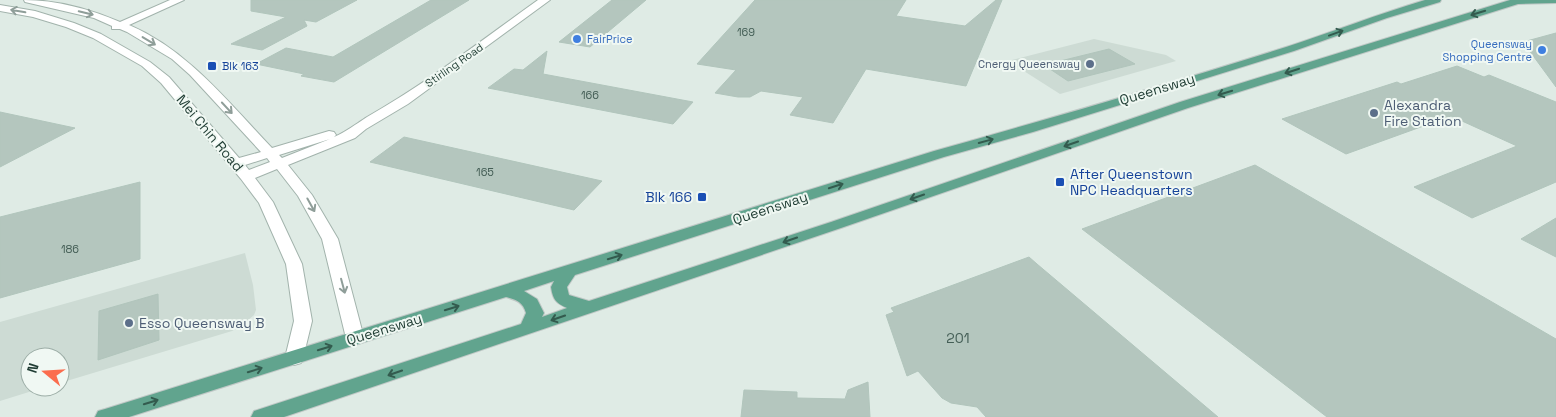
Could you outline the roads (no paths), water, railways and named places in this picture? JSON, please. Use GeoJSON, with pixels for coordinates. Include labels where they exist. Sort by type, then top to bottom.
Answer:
{"type":"FeatureCollection","features":[{"type":"Feature","properties":{"kind":"main road","name":"Queensway"},"geometry":{"type":"LineString","coordinates":[[105,417],[939,154],[1290,50],[1383,16],[1436,0]]}},
{"type":"Feature","properties":{"kind":"main road","name":"Queensway"},"geometry":{"type":"LineString","coordinates":[[261,417],[1184,106],[1519,0],[1556,0]]}},
{"type":"Feature","properties":{"kind":"main road"},"geometry":{"type":"LineString","coordinates":[[568,272],[559,287],[561,298],[573,304],[590,307]]}},
{"type":"Feature","properties":{"kind":"main road"},"geometry":{"type":"LineString","coordinates":[[506,291],[525,297],[533,303],[535,312],[526,329]]}},
{"type":"Feature","properties":{"kind":"street","name":"Mei Chin Road"},"geometry":{"type":"LineString","coordinates":[[29,0],[109,20],[176,57],[274,158],[305,195],[330,239],[356,338]]}},
{"type":"Feature","properties":{"kind":"street"},"geometry":{"type":"LineString","coordinates":[[84,30],[158,0]]}},
{"type":"Feature","properties":{"kind":"street"},"geometry":{"type":"LineString","coordinates":[[97,36],[179,0]]}},
{"type":"Feature","properties":{"kind":"street","name":"Stirling Road"},"geometry":{"type":"LineString","coordinates":[[241,170],[350,135],[361,126],[404,101],[545,0]]}},
{"type":"Feature","properties":{"kind":"street","name":"Mei Chin Road"},"geometry":{"type":"LineString","coordinates":[[0,8],[35,14],[84,30],[146,64],[165,80],[241,170],[266,202],[294,264],[303,321],[294,358]]}},
{"type":"Feature","properties":{"kind":"place","name":"FairPrice"},"geometry":{"type":"Point","coordinates":[577,39]}},
{"type":"Feature","properties":{"kind":"place","name":"Queensway Shopping Centre"},"geometry":{"type":"Point","coordinates":[1542,50]}},
{"type":"Feature","properties":{"kind":"place","name":"Cnergy Queensway"},"geometry":{"type":"Point","coordinates":[1090,64]}},
{"type":"Feature","properties":{"kind":"place","name":"Blk 163"},"geometry":{"type":"Point","coordinates":[212,66]}},
{"type":"Feature","properties":{"kind":"place","name":"Alexandra Fire Station"},"geometry":{"type":"Point","coordinates":[1374,113]}},
{"type":"Feature","properties":{"kind":"place","name":"After Queenstown NPC Headquarters"},"geometry":{"type":"Point","coordinates":[1060,182]}},
{"type":"Feature","properties":{"kind":"place","name":"Blk 166"},"geometry":{"type":"Point","coordinates":[702,197]}},
{"type":"Feature","properties":{"kind":"place","name":"Esso Queensway B"},"geometry":{"type":"Point","coordinates":[129,323]}}]}
